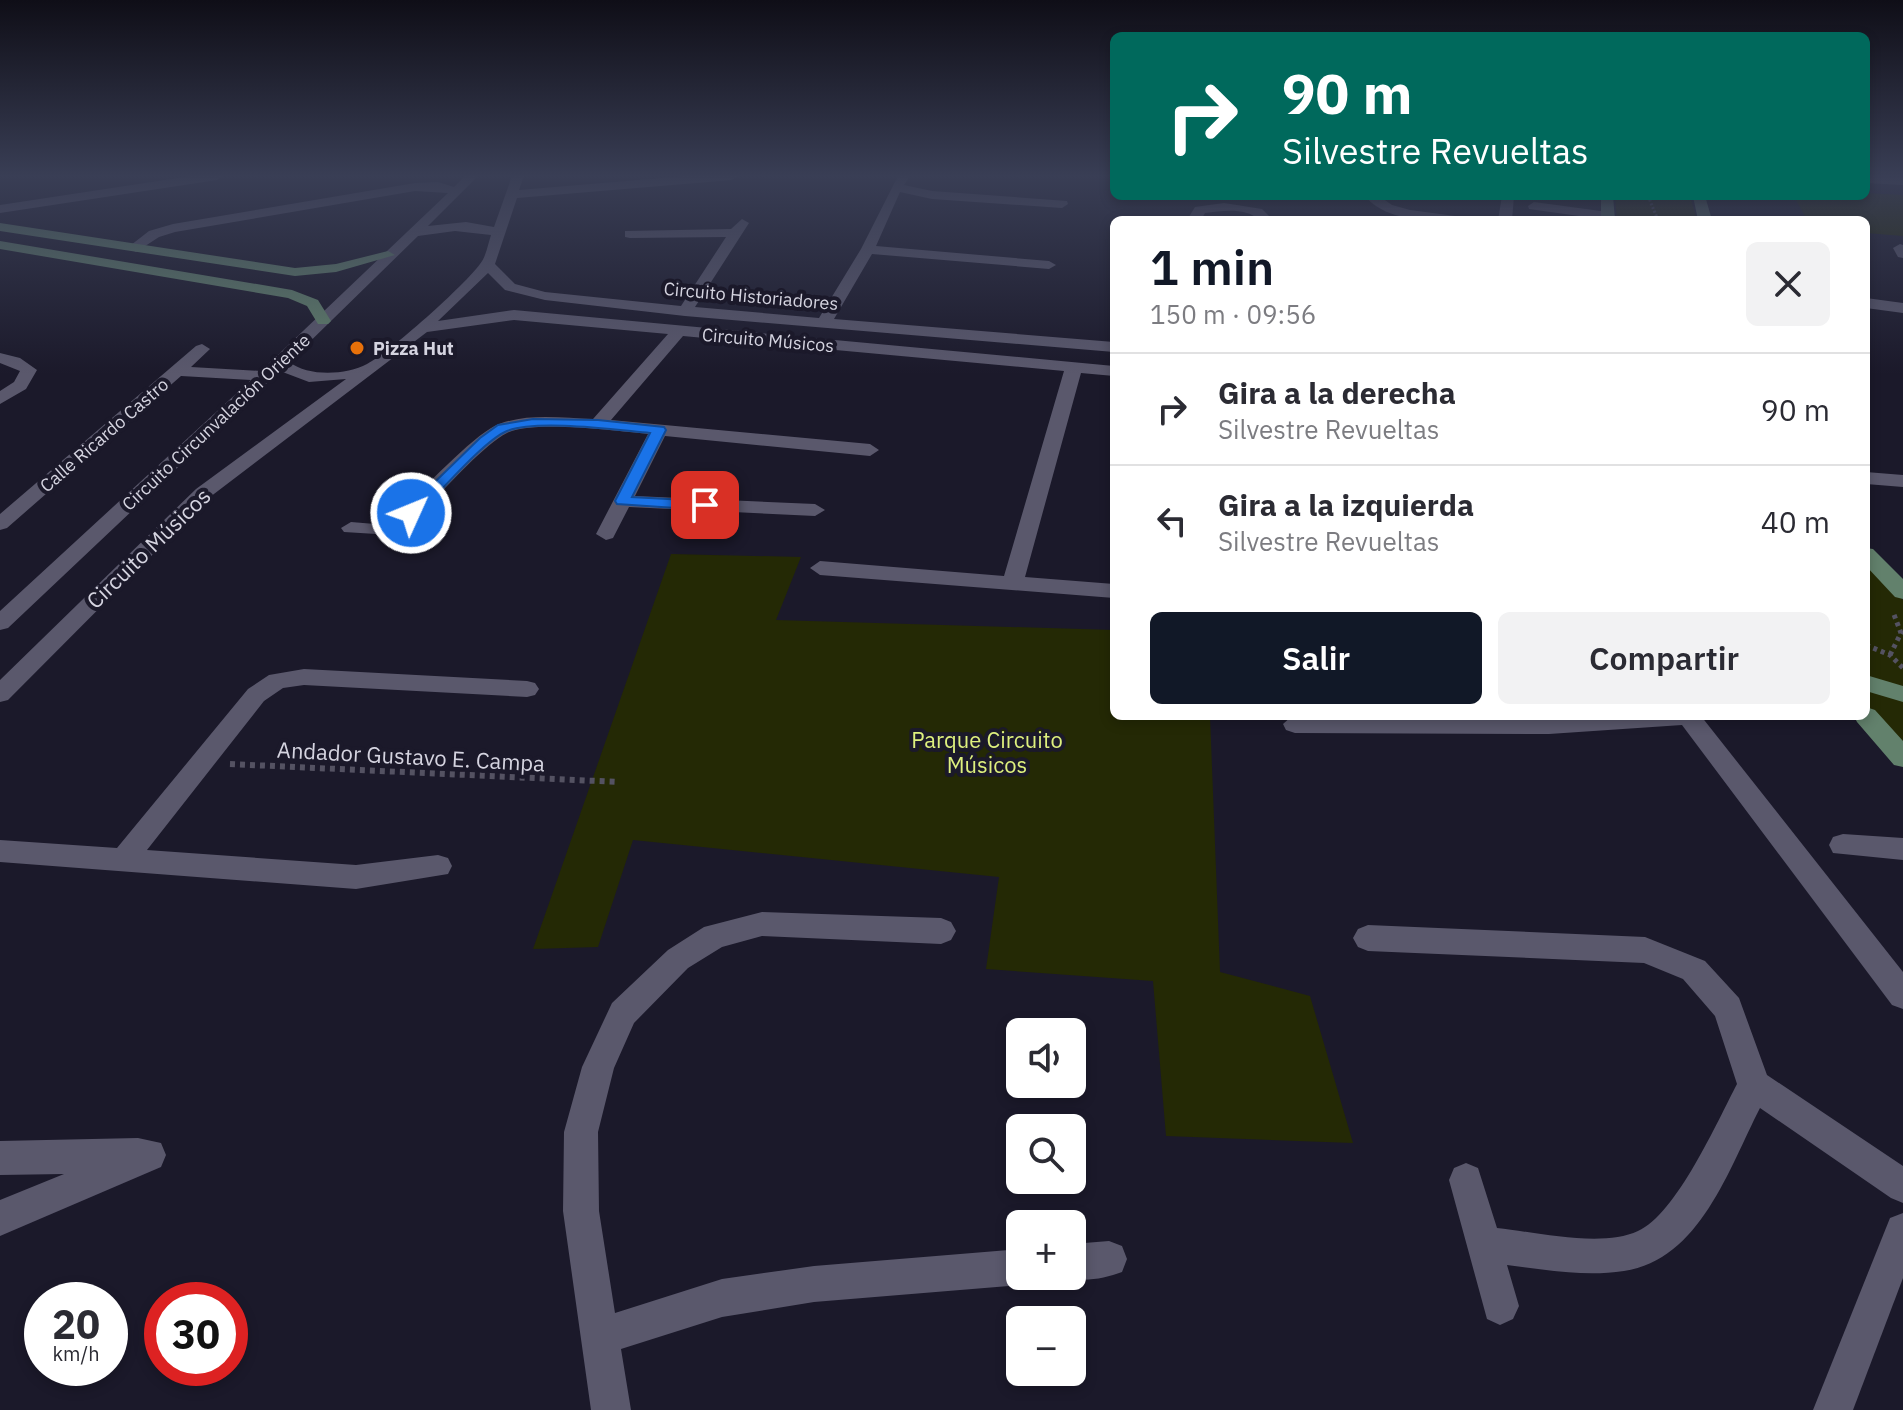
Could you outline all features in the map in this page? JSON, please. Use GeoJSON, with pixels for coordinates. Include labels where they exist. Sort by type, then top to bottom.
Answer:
{"type":"FeatureCollection","features":[{"type":"Feature","properties":{"kind":"main road"},"geometry":{"type":"LineString","coordinates":[[96,242],[295,272],[325,270],[388,255]]}},
{"type":"Feature","properties":{"kind":"main road"},"geometry":{"type":"LineString","coordinates":[[0,245],[299,295],[325,283],[329,276],[325,270]]}},
{"type":"Feature","properties":{"kind":"main road","name":"Circuito Circunvalación Oriente"},"geometry":{"type":"LineString","coordinates":[[299,295],[313,303],[323,321]]}},
{"type":"Feature","properties":{"kind":"main road"},"geometry":{"type":"LineString","coordinates":[[1870,559],[1897,590]]}},
{"type":"Feature","properties":{"kind":"main road"},"geometry":{"type":"LineString","coordinates":[[1870,684],[1903,694]]}},
{"type":"Feature","properties":{"kind":"main road"},"geometry":{"type":"LineString","coordinates":[[1870,720],[1903,758]]}},
{"type":"Feature","properties":{"kind":"street"},"geometry":{"type":"LineString","coordinates":[[136,248],[144,242]]}},
{"type":"Feature","properties":{"kind":"street"},"geometry":{"type":"LineString","coordinates":[[323,321],[402,242]]}},
{"type":"Feature","properties":{"kind":"street"},"geometry":{"type":"LineString","coordinates":[[495,242],[488,265],[503,283],[521,291]]}},
{"type":"Feature","properties":{"kind":"street"},"geometry":{"type":"LineString","coordinates":[[685,311],[730,242]]}},
{"type":"Feature","properties":{"kind":"street"},"geometry":{"type":"LineString","coordinates":[[824,323],[871,242]]}},
{"type":"Feature","properties":{"kind":"street"},"geometry":{"type":"LineString","coordinates":[[868,249],[1049,265]]}},
{"type":"Feature","properties":{"kind":"street","name":"Circuito Músicos"},"geometry":{"type":"LineString","coordinates":[[0,694],[203,493],[375,366],[422,328],[488,265]]}},
{"type":"Feature","properties":{"kind":"street"},"geometry":{"type":"LineString","coordinates":[[495,316],[496,305],[521,291]]}},
{"type":"Feature","properties":{"kind":"street","name":"Circuito Historiadores"},"geometry":{"type":"LineString","coordinates":[[521,291],[685,311],[1110,347]]}},
{"type":"Feature","properties":{"kind":"street"},"geometry":{"type":"LineString","coordinates":[[1870,304],[1903,308]]}},
{"type":"Feature","properties":{"kind":"street","name":"Circuito Músicos"},"geometry":{"type":"LineString","coordinates":[[422,328],[495,316],[535,317],[1110,371]]}},
{"type":"Feature","properties":{"kind":"street","name":"Circuito Circunvalación Oriente"},"geometry":{"type":"LineString","coordinates":[[0,623],[323,321]]}},
{"type":"Feature","properties":{"kind":"street"},"geometry":{"type":"LineString","coordinates":[[598,424],[678,332]]}},
{"type":"Feature","properties":{"kind":"street"},"geometry":{"type":"LineString","coordinates":[[177,371],[202,349]]}},
{"type":"Feature","properties":{"kind":"street"},"geometry":{"type":"LineString","coordinates":[[0,358],[14,361],[29,370],[20,385],[0,399]]}},
{"type":"Feature","properties":{"kind":"street","name":"Calle Ricardo Castro"},"geometry":{"type":"LineString","coordinates":[[0,524],[177,371],[272,370],[319,377],[375,366]]}},
{"type":"Feature","properties":{"kind":"street"},"geometry":{"type":"LineString","coordinates":[[1013,582],[1074,367]]}},
{"type":"Feature","properties":{"kind":"street"},"geometry":{"type":"LineString","coordinates":[[392,531],[485,441],[503,428],[533,423],[598,424],[871,449]]}},
{"type":"Feature","properties":{"kind":"street"},"geometry":{"type":"LineString","coordinates":[[606,534],[659,430]]}},
{"type":"Feature","properties":{"kind":"street"},"geometry":{"type":"LineString","coordinates":[[1870,478],[1903,481]]}},
{"type":"Feature","properties":{"kind":"street"},"geometry":{"type":"LineString","coordinates":[[623,501],[815,510]]}},
{"type":"Feature","properties":{"kind":"street"},"geometry":{"type":"LineString","coordinates":[[351,528],[434,534]]}},
{"type":"Feature","properties":{"kind":"street"},"geometry":{"type":"LineString","coordinates":[[820,568],[1110,591]]}},
{"type":"Feature","properties":{"kind":"street"},"geometry":{"type":"LineString","coordinates":[[123,861],[256,695],[277,681],[304,677],[527,689]]}},
{"type":"Feature","properties":{"kind":"street"},"geometry":{"type":"LineString","coordinates":[[1295,724],[1574,720]]}},
{"type":"Feature","properties":{"kind":"street"},"geometry":{"type":"LineString","coordinates":[[1690,720],[1903,995]]}},
{"type":"Feature","properties":{"kind":"street"},"geometry":{"type":"LineString","coordinates":[[1843,845],[1903,849]]}},
{"type":"Feature","properties":{"kind":"street"},"geometry":{"type":"LineString","coordinates":[[0,851],[356,877],[438,866]]}},
{"type":"Feature","properties":{"kind":"street"},"geometry":{"type":"LineString","coordinates":[[611,1410],[581,1211],[581,1132],[598,1067],[623,1013],[678,959],[714,936],[762,924],[941,931]]}},
{"type":"Feature","properties":{"kind":"street"},"geometry":{"type":"LineString","coordinates":[[1368,938],[1645,950],[1694,970],[1728,1008],[1754,1085],[1903,1186]]}},
{"type":"Feature","properties":{"kind":"street"},"geometry":{"type":"LineString","coordinates":[[1485,1245],[1596,1255],[1647,1247],[1682,1218],[1754,1085]]}},
{"type":"Feature","properties":{"kind":"street"},"geometry":{"type":"LineString","coordinates":[[0,1158],[149,1155],[0,1218]]}},
{"type":"Feature","properties":{"kind":"street"},"geometry":{"type":"LineString","coordinates":[[1466,1180],[1500,1306]]}},
{"type":"Feature","properties":{"kind":"street"},"geometry":{"type":"LineString","coordinates":[[1833,1410],[1903,1231]]}},
{"type":"Feature","properties":{"kind":"street"},"geometry":{"type":"LineString","coordinates":[[1086,1261],[1109,1259]]}},
{"type":"Feature","properties":{"kind":"street"},"geometry":{"type":"LineString","coordinates":[[601,1336],[722,1298],[814,1284],[1006,1268]]}},
{"type":"Feature","properties":{"kind":"path"},"geometry":{"type":"LineString","coordinates":[[1890,655],[1901,633],[1897,590]]}},
{"type":"Feature","properties":{"kind":"path"},"geometry":{"type":"LineString","coordinates":[[1870,647],[1890,655],[1903,668]]}},
{"type":"Feature","properties":{"kind":"path","name":"Andador Gustavo E. Campa"},"geometry":{"type":"LineString","coordinates":[[201,763],[619,782]]}},
{"type":"Feature","properties":{"kind":"green space","name":"Parque Circuito Músicos"},"geometry":{"type":"Polygon","coordinates":[[[671,554],[801,557],[776,620],[1110,630],[1110,720],[1210,720],[1220,972],[1310,996],[1353,1143],[1166,1136],[1153,981],[986,969],[999,877],[633,840],[598,947],[533,949],[671,554]]]}},
{"type":"Feature","properties":{"kind":"green space"},"geometry":{"type":"Polygon","coordinates":[[[1870,567],[1903,600],[1903,752],[1870,715],[1870,567]]]}},
{"type":"Feature","properties":{"kind":"place","name":"Pizza Hut"},"geometry":{"type":"Point","coordinates":[357,348]}},
{"type":"Feature","properties":{"kind":"route"},"geometry":{"type":"LineString","coordinates":[[411,513],[485,441],[503,428],[533,423],[598,424],[659,430],[623,501],[705,505]]}}]}
